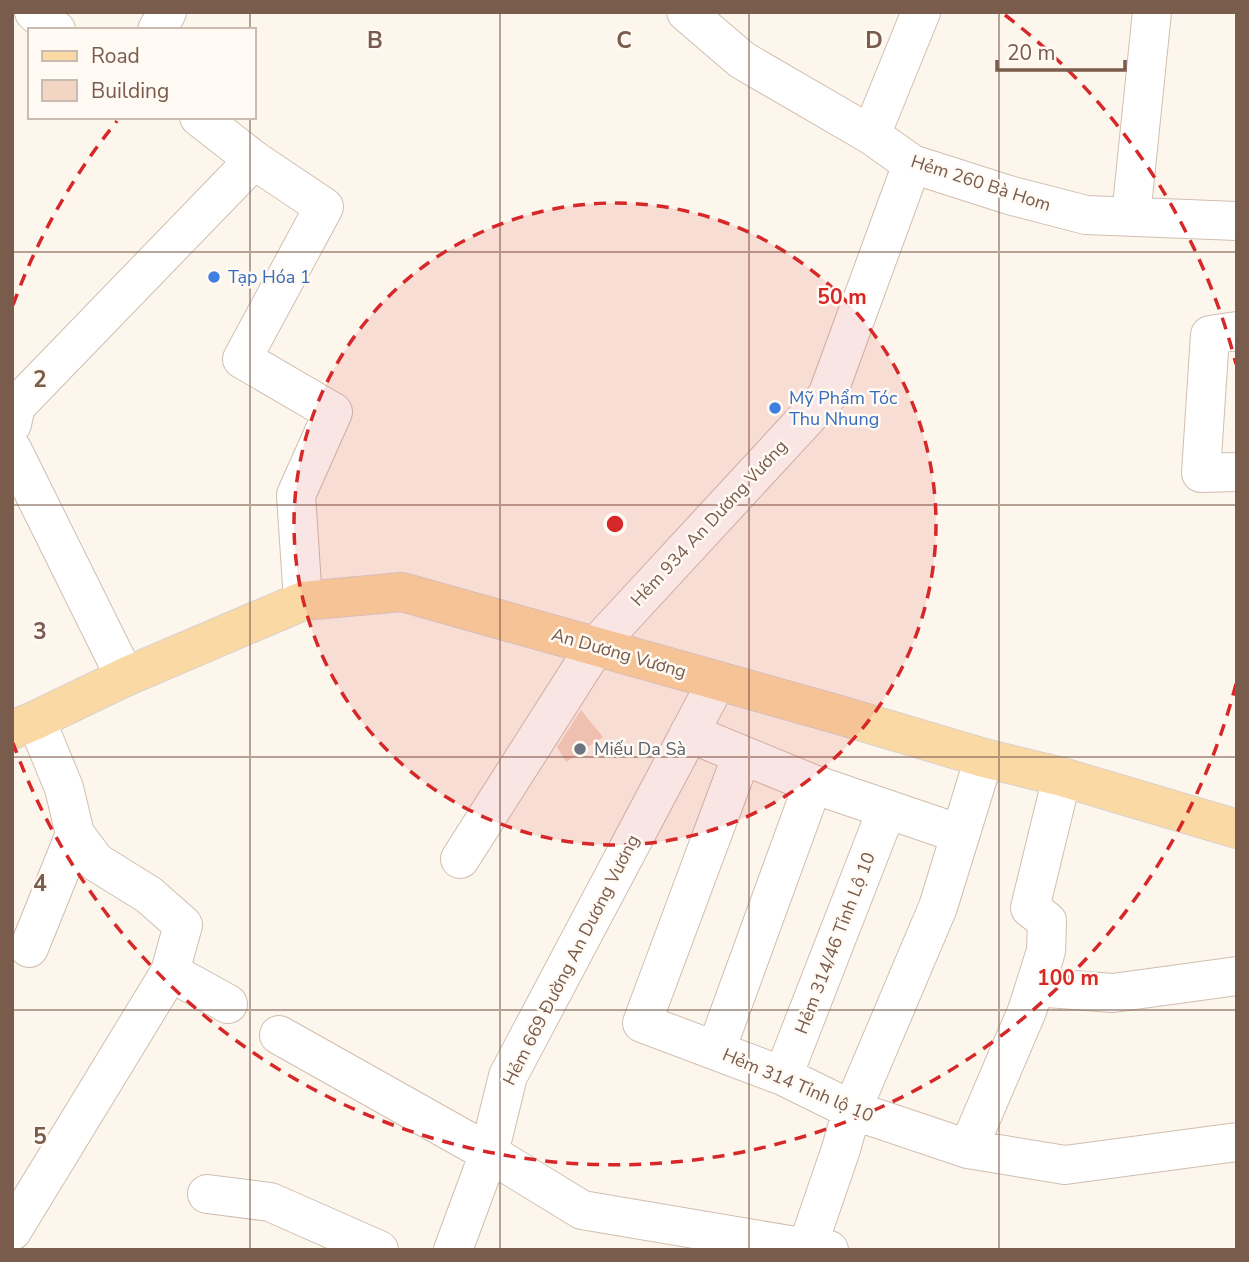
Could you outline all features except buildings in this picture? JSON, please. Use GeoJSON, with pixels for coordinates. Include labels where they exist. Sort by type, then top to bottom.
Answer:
{"type":"FeatureCollection","features":[{"type":"Feature","properties":{"kind":"main road","name":"An Dương Vương"},"geometry":{"type":"LineString","coordinates":[[24,725],[125,677],[303,601],[402,592],[1237,829]]}},
{"type":"Feature","properties":{"kind":"street"},"geometry":{"type":"LineString","coordinates":[[34,12],[52,28]]}},
{"type":"Feature","properties":{"kind":"street"},"geometry":{"type":"LineString","coordinates":[[158,28],[167,12]]}},
{"type":"Feature","properties":{"kind":"street","name":"Hẻm 260 Bà Hom"},"geometry":{"type":"LineString","coordinates":[[686,12],[742,60],[871,135],[912,164],[1009,195],[1086,215],[1237,221]]}},
{"type":"Feature","properties":{"kind":"street"},"geometry":{"type":"LineString","coordinates":[[871,135],[921,12]]}},
{"type":"Feature","properties":{"kind":"street"},"geometry":{"type":"LineString","coordinates":[[1131,216],[1152,12]]}},
{"type":"Feature","properties":{"kind":"street"},"geometry":{"type":"LineString","coordinates":[[202,119],[254,160],[324,207],[242,359],[333,412],[296,495],[303,601]]}},
{"type":"Feature","properties":{"kind":"street"},"geometry":{"type":"LineString","coordinates":[[12,424],[16,406],[254,160]]}},
{"type":"Feature","properties":{"kind":"street","name":"Hẻm 934 An Dương Vương"},"geometry":{"type":"LineString","coordinates":[[460,859],[594,647],[827,396],[912,164]]}},
{"type":"Feature","properties":{"kind":"street"},"geometry":{"type":"LineString","coordinates":[[1219,472],[1223,333]]}},
{"type":"Feature","properties":{"kind":"street"},"geometry":{"type":"LineString","coordinates":[[12,449],[125,677]]}},
{"type":"Feature","properties":{"kind":"street","name":"Hẻm 669 Đường An Dương Vương"},"geometry":{"type":"LineString","coordinates":[[453,1250],[489,1153],[508,1076],[717,681]]}},
{"type":"Feature","properties":{"kind":"street"},"geometry":{"type":"LineString","coordinates":[[12,1231],[170,972],[183,925],[149,895],[96,862],[75,834],[64,788],[24,725]]}},
{"type":"Feature","properties":{"kind":"street"},"geometry":{"type":"LineString","coordinates":[[689,733],[813,784],[960,834]]}},
{"type":"Feature","properties":{"kind":"street","name":"Hẻm 314 Tỉnh lộ 10"},"geometry":{"type":"LineString","coordinates":[[742,755],[642,1023],[783,1076],[852,1110],[968,1149],[1065,1165],[1237,1142]]}},
{"type":"Feature","properties":{"kind":"street"},"geometry":{"type":"LineString","coordinates":[[279,1035],[489,1153],[582,1210],[818,1249],[852,1110],[938,907],[984,758]]}},
{"type":"Feature","properties":{"kind":"street"},"geometry":{"type":"LineString","coordinates":[[968,1149],[1027,1011],[1046,951],[1047,921],[1030,908],[1062,778]]}},
{"type":"Feature","properties":{"kind":"street"},"geometry":{"type":"LineString","coordinates":[[716,1051],[813,784]]}},
{"type":"Feature","properties":{"kind":"street","name":"Hẻm 314/46 Tỉnh Lộ 10"},"geometry":{"type":"LineString","coordinates":[[783,1076],[887,809]]}},
{"type":"Feature","properties":{"kind":"street"},"geometry":{"type":"LineString","coordinates":[[29,948],[75,834]]}},
{"type":"Feature","properties":{"kind":"street"},"geometry":{"type":"LineString","coordinates":[[170,972],[228,1004]]}},
{"type":"Feature","properties":{"kind":"street"},"geometry":{"type":"LineString","coordinates":[[1035,987],[1113,993],[1237,976]]}},
{"type":"Feature","properties":{"kind":"street"},"geometry":{"type":"LineString","coordinates":[[207,1194],[270,1202],[379,1250]]}},
{"type":"Feature","properties":{"kind":"place","name":"Tạp Hóa 1"},"geometry":{"type":"Point","coordinates":[214,277]}},
{"type":"Feature","properties":{"kind":"place","name":"Mỹ Phẩm Tóc Thu Nhung"},"geometry":{"type":"Point","coordinates":[775,408]}},
{"type":"Feature","properties":{"kind":"place","name":"Miếu Da Sà"},"geometry":{"type":"Point","coordinates":[580,749]}}]}
